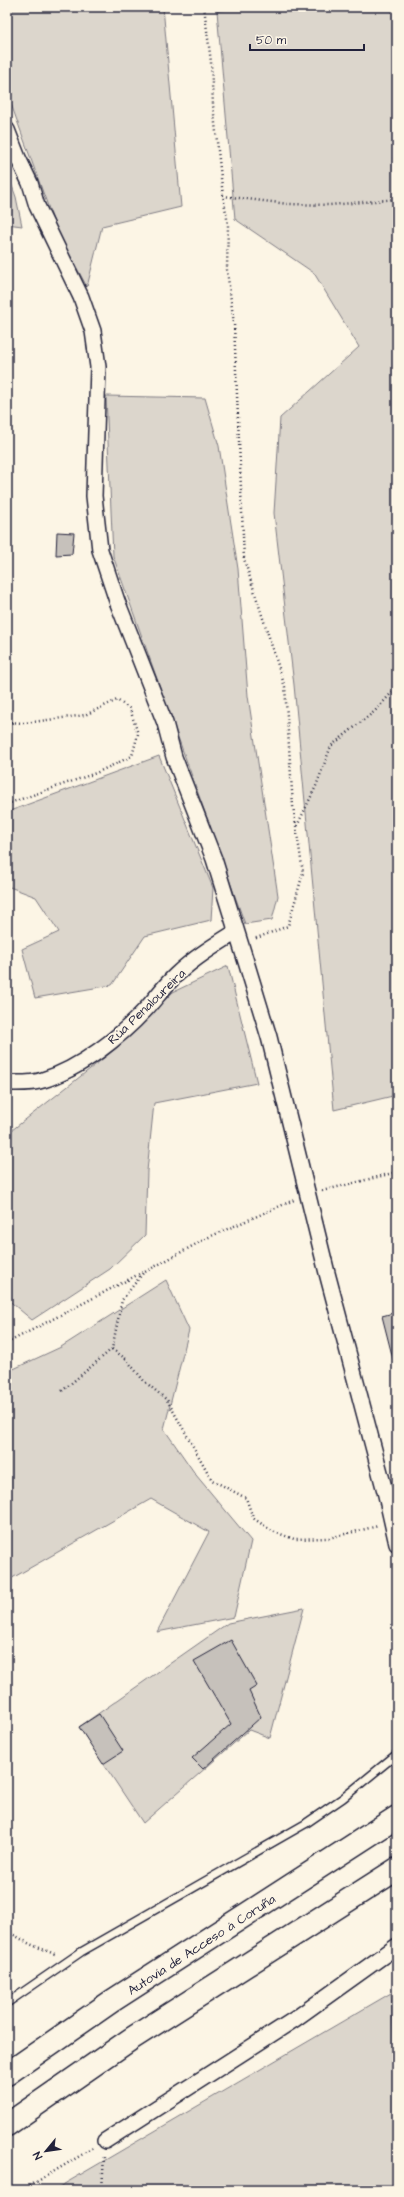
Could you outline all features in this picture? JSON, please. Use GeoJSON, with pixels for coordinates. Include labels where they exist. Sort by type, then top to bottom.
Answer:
{"type":"FeatureCollection","features":[{"type":"Feature","properties":{"kind":"highway","name":"Autovía de Acceso á Coruña"},"geometry":{"type":"LineString","coordinates":[[7,2074],[112,2001],[397,1817]]}},
{"type":"Feature","properties":{"kind":"highway"},"geometry":{"type":"LineString","coordinates":[[7,2125],[131,2039],[397,1869]]}},
{"type":"Feature","properties":{"kind":"street"},"geometry":{"type":"LineString","coordinates":[[7,130],[30,183],[36,206],[81,297],[93,331],[98,368],[94,496],[100,550],[120,608],[165,723],[174,757],[214,860],[269,1037],[397,1544]]}},
{"type":"Feature","properties":{"kind":"street","name":"Rúa Penaloureira"},"geometry":{"type":"LineString","coordinates":[[7,1083],[25,1083],[43,1080],[60,1073],[100,1050],[145,1010],[176,975],[206,952],[238,938]]}},
{"type":"Feature","properties":{"kind":"street"},"geometry":{"type":"LineString","coordinates":[[104,2141],[295,2019],[397,1946]]}},
{"type":"Feature","properties":{"kind":"lane"},"geometry":{"type":"LineString","coordinates":[[7,2004],[81,1952],[305,1824],[343,1798],[397,1754]]}},
{"type":"Feature","properties":{"kind":"path"},"geometry":{"type":"LineString","coordinates":[[204,7],[211,62],[213,106],[223,196],[228,224],[227,270],[234,324],[244,558],[285,687],[293,806],[303,873],[288,926],[238,938]]}},
{"type":"Feature","properties":{"kind":"path"},"geometry":{"type":"LineString","coordinates":[[223,196],[288,204],[330,205],[397,199]]}},
{"type":"Feature","properties":{"kind":"path"},"geometry":{"type":"LineString","coordinates":[[296,826],[316,786],[331,746],[375,711],[397,687]]}},
{"type":"Feature","properties":{"kind":"path"},"geometry":{"type":"LineString","coordinates":[[7,722],[25,723],[85,715],[118,700],[130,709],[138,734],[132,756],[96,773],[7,804]]}},
{"type":"Feature","properties":{"kind":"path"},"geometry":{"type":"LineString","coordinates":[[62,1392],[112,1349],[122,1300],[142,1273],[209,1238],[308,1194],[397,1172]]}},
{"type":"Feature","properties":{"kind":"path"},"geometry":{"type":"LineString","coordinates":[[7,1342],[143,1272]]}},
{"type":"Feature","properties":{"kind":"path"},"geometry":{"type":"LineString","coordinates":[[112,1349],[126,1359],[144,1381],[167,1400],[212,1480],[246,1498],[253,1518],[272,1530],[294,1539],[329,1538],[392,1521]]}},
{"type":"Feature","properties":{"kind":"path"},"geometry":{"type":"LineString","coordinates":[[7,1931],[30,1944],[56,1955],[81,1952]]}},
{"type":"Feature","properties":{"kind":"path"},"geometry":{"type":"LineString","coordinates":[[23,2190],[104,2141]]}},
{"type":"Feature","properties":{"kind":"path"},"geometry":{"type":"LineString","coordinates":[[102,2190],[104,2141]]}},
{"type":"Feature","properties":{"kind":"shaded area"},"geometry":{"type":"Polygon","coordinates":[[[7,7],[163,7],[181,207],[102,226],[87,287],[57,231],[7,93],[7,7]]]}},
{"type":"Feature","properties":{"kind":"shaded area"},"geometry":{"type":"Polygon","coordinates":[[[242,7],[397,7],[397,1095],[334,1110],[294,685],[274,513],[280,418],[359,347],[314,273],[235,219],[217,11],[242,7]]]}},
{"type":"Feature","properties":{"kind":"shaded area"},"geometry":{"type":"Polygon","coordinates":[[[7,172],[16,197],[22,226],[7,224],[7,172]]]}},
{"type":"Feature","properties":{"kind":"shaded area"},"geometry":{"type":"Polygon","coordinates":[[[106,396],[205,398],[219,446],[238,569],[248,696],[278,896],[272,920],[245,924],[113,556],[106,396]]]}},
{"type":"Feature","properties":{"kind":"shaded area"},"geometry":{"type":"Polygon","coordinates":[[[159,756],[213,888],[211,920],[145,936],[112,985],[35,998],[22,949],[59,932],[36,897],[7,886],[7,812],[159,756]]]}},
{"type":"Feature","properties":{"kind":"shaded area"},"geometry":{"type":"Polygon","coordinates":[[[228,966],[257,1083],[154,1103],[147,1171],[145,1235],[110,1269],[32,1320],[7,1299],[7,1134],[118,1047],[173,992],[228,966]]]}},
{"type":"Feature","properties":{"kind":"shaded area"},"geometry":{"type":"Polygon","coordinates":[[[166,1280],[189,1330],[164,1429],[196,1475],[251,1541],[234,1617],[157,1632],[209,1532],[151,1499],[7,1581],[7,1372],[61,1347],[166,1280]]]}},
{"type":"Feature","properties":{"kind":"shaded area"},"geometry":{"type":"Polygon","coordinates":[[[304,1608],[270,1738],[249,1730],[143,1823],[79,1727],[228,1623],[304,1608]]]}},
{"type":"Feature","properties":{"kind":"shaded area"},"geometry":{"type":"Polygon","coordinates":[[[391,1993],[397,2086],[397,2190],[54,2190],[391,1993]]]}},
{"type":"Feature","properties":{"kind":"building"},"geometry":{"type":"Polygon","coordinates":[[[57,532],[74,533],[72,554],[56,555],[57,532]]]}},
{"type":"Feature","properties":{"kind":"building"},"geometry":{"type":"Polygon","coordinates":[[[397,1312],[397,1359],[393,1359],[382,1316],[397,1312]]]}},
{"type":"Feature","properties":{"kind":"building"},"geometry":{"type":"Polygon","coordinates":[[[231,1640],[257,1686],[249,1691],[261,1717],[203,1769],[192,1758],[231,1724],[194,1661],[231,1640]]]}},
{"type":"Feature","properties":{"kind":"building"},"geometry":{"type":"Polygon","coordinates":[[[99,1714],[123,1751],[103,1764],[79,1727],[99,1714]]]}}]}
